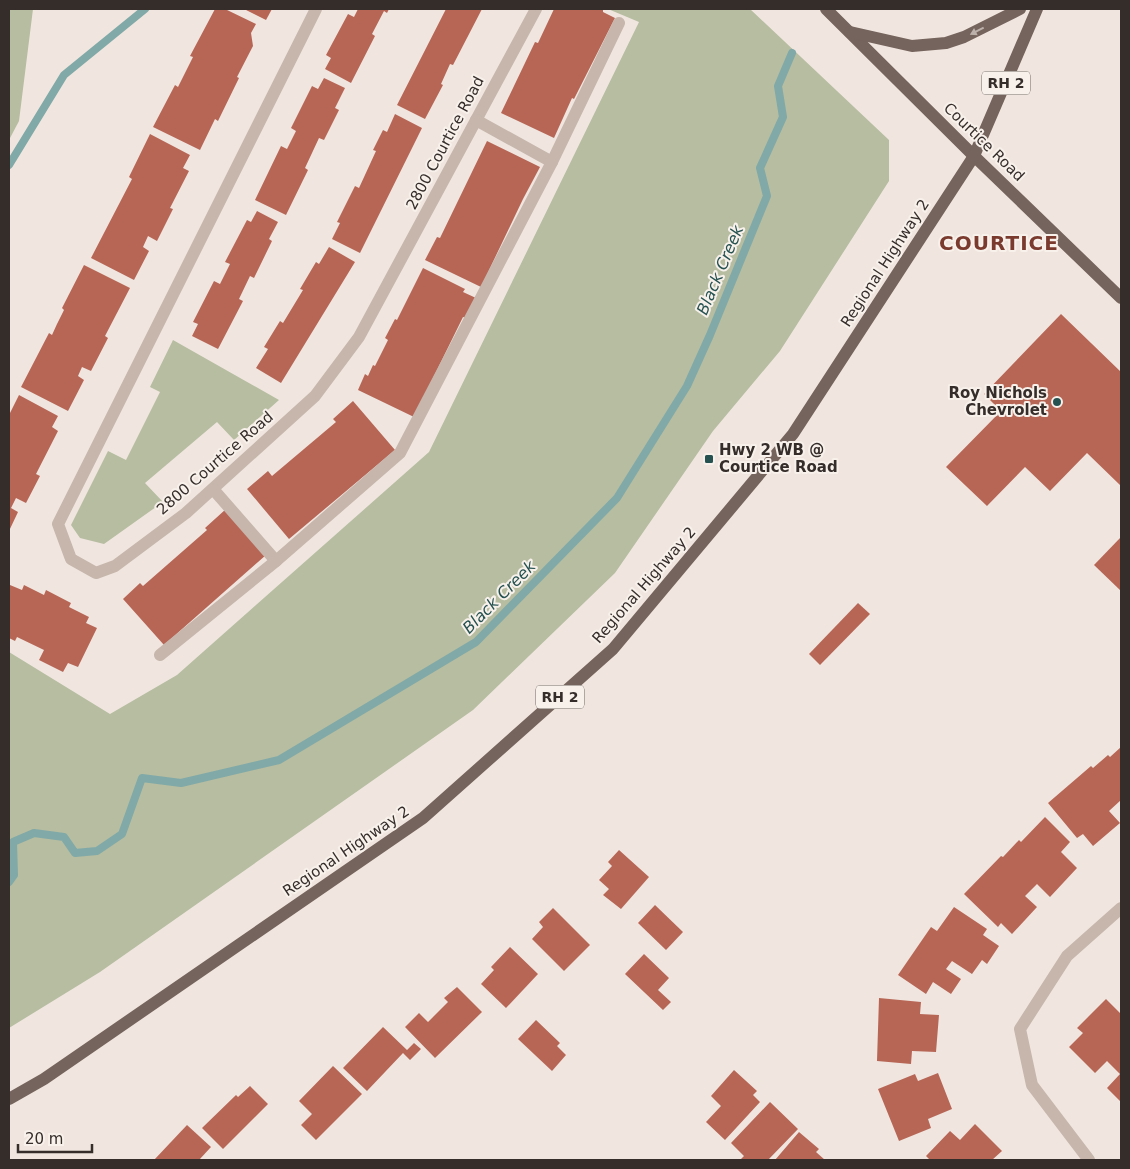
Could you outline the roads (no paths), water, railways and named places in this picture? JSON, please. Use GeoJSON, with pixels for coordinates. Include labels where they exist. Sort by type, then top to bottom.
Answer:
{"type":"FeatureCollection","features":[{"type":"Feature","properties":{"kind":"main road","name":"Courtice Road"},"geometry":{"type":"LineString","coordinates":[[826,9],[1121,298]]}},
{"type":"Feature","properties":{"kind":"main road"},"geometry":{"type":"LineString","coordinates":[[849,32],[912,46],[946,43],[964,37],[1020,9]]}},
{"type":"Feature","properties":{"kind":"main road","name":"Regional Highway 2"},"geometry":{"type":"LineString","coordinates":[[9,1099],[44,1079],[423,818],[614,649],[794,434],[974,156],[1037,9]]}},
{"type":"Feature","properties":{"kind":"street","name":"2800 Courtice Road"},"geometry":{"type":"LineString","coordinates":[[316,9],[58,524],[71,559],[96,573],[115,566],[186,513],[315,396],[359,337],[536,9]]}},
{"type":"Feature","properties":{"kind":"street"},"geometry":{"type":"LineString","coordinates":[[160,655],[276,561],[400,453],[552,162],[619,23]]}},
{"type":"Feature","properties":{"kind":"street"},"geometry":{"type":"LineString","coordinates":[[476,120],[552,162]]}},
{"type":"Feature","properties":{"kind":"street"},"geometry":{"type":"LineString","coordinates":[[213,489],[276,561]]}},
{"type":"Feature","properties":{"kind":"street"},"geometry":{"type":"LineString","coordinates":[[1089,1160],[1032,1085],[1020,1029],[1067,956],[1121,908]]}},
{"type":"Feature","properties":{"kind":"waterway"},"geometry":{"type":"LineString","coordinates":[[9,165],[64,75],[145,9]]}},
{"type":"Feature","properties":{"kind":"waterway","name":"Black Creek"},"geometry":{"type":"LineString","coordinates":[[9,882],[14,875],[13,842],[34,833],[64,837],[75,853],[97,851],[122,834],[142,778],[181,783],[279,760],[476,642],[617,498],[687,386],[767,196],[760,168],[783,117],[778,86],[792,53]]}},
{"type":"Feature","properties":{"kind":"place","name":"Roy Nichols Chevrolet"},"geometry":{"type":"Point","coordinates":[1057,402]}},
{"type":"Feature","properties":{"kind":"place","name":"Hwy 2 WB @ Courtice Road"},"geometry":{"type":"Point","coordinates":[709,459]}},
{"type":"Feature","properties":{"kind":"district","name":"COURTICE"},"geometry":{"type":"Point","coordinates":[999,243]}}]}
